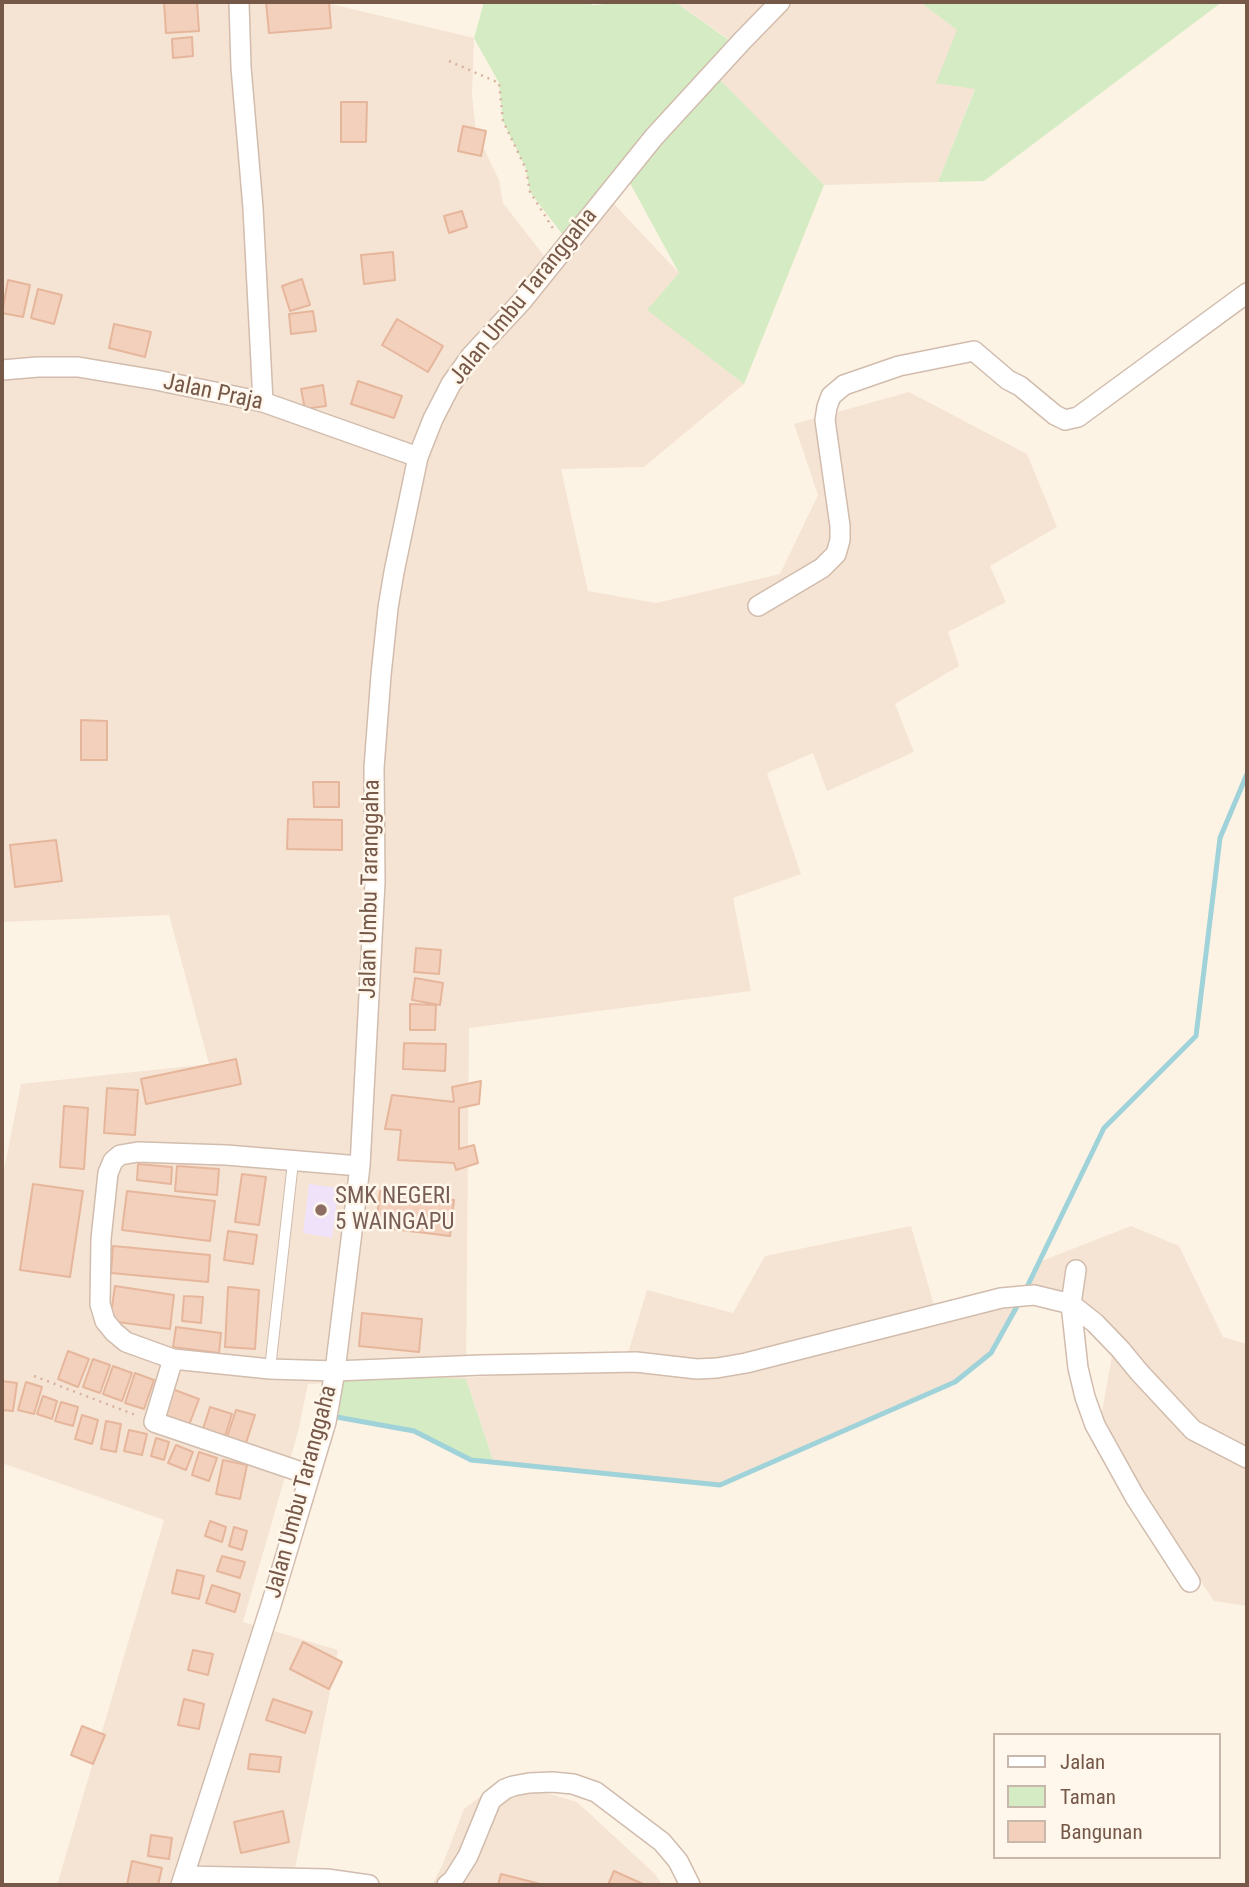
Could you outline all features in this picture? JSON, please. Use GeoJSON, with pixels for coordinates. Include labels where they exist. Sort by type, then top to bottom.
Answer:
{"type":"FeatureCollection","features":[{"type":"Feature","properties":{"kind":"street"},"geometry":{"type":"LineString","coordinates":[[239,2],[263,402]]}},
{"type":"Feature","properties":{"kind":"street","name":"Jalan Umbu Taranggaha"},"geometry":{"type":"LineString","coordinates":[[183,1881],[310,1475],[327,1415],[335,1371],[360,1166],[375,882],[374,768],[381,675],[394,572],[418,457],[445,395],[471,356],[522,301],[654,137],[780,2]]}},
{"type":"Feature","properties":{"kind":"street"},"geometry":{"type":"LineString","coordinates":[[758,606],[822,568],[836,554],[840,526],[825,420],[831,396],[844,385],[899,366],[974,351],[1055,415],[1065,419],[1077,417],[1247,293]]}},
{"type":"Feature","properties":{"kind":"street","name":"Jalan Praja"},"geometry":{"type":"LineString","coordinates":[[2,370],[78,367],[263,402],[418,457]]}},
{"type":"Feature","properties":{"kind":"street"},"geometry":{"type":"LineString","coordinates":[[360,1166],[226,1156],[138,1152],[120,1155],[113,1161],[108,1172],[101,1239],[100,1304],[105,1321],[126,1342],[173,1359],[270,1369],[335,1371],[636,1362],[697,1369],[718,1368],[810,1347],[1001,1298],[1034,1295],[1071,1304],[1095,1323],[1193,1430],[1247,1458]]}},
{"type":"Feature","properties":{"kind":"street"},"geometry":{"type":"LineString","coordinates":[[1076,1270],[1071,1304],[1078,1368],[1095,1425],[1135,1496],[1190,1582]]}},
{"type":"Feature","properties":{"kind":"street"},"geometry":{"type":"LineString","coordinates":[[173,1359],[154,1422],[310,1475]]}},
{"type":"Feature","properties":{"kind":"street"},"geometry":{"type":"LineString","coordinates":[[447,1885],[468,1856],[495,1796],[513,1786],[552,1782],[573,1784],[596,1791],[662,1842],[678,1861],[690,1885]]}},
{"type":"Feature","properties":{"kind":"street"},"geometry":{"type":"LineString","coordinates":[[183,1881],[327,1879],[369,1885]]}},
{"type":"Feature","properties":{"kind":"lane"},"geometry":{"type":"LineString","coordinates":[[270,1369],[293,1162]]}},
{"type":"Feature","properties":{"kind":"path"},"geometry":{"type":"LineString","coordinates":[[449,61],[499,83],[503,121],[526,169],[530,192],[566,247]]}},
{"type":"Feature","properties":{"kind":"path"},"geometry":{"type":"LineString","coordinates":[[34,1376],[154,1422]]}},
{"type":"Feature","properties":{"kind":"shaded area"},"geometry":{"type":"Polygon","coordinates":[[[2,2],[331,2],[474,38],[472,94],[476,132],[499,180],[503,203],[545,257],[600,189],[679,273],[648,310],[744,384],[644,467],[561,469],[588,591],[656,603],[780,574],[818,495],[794,424],[909,392],[1027,454],[1057,527],[990,566],[1006,602],[948,632],[959,666],[895,704],[914,752],[827,791],[813,753],[767,773],[801,874],[733,898],[751,991],[469,1028],[466,1378],[625,1363],[647,1290],[733,1313],[765,1256],[911,1226],[937,1315],[1021,1299],[991,1353],[955,1382],[720,1485],[494,1463],[466,1379],[308,1384],[298,1432],[243,1622],[338,1650],[293,1879],[321,1885],[57,1885],[164,1520],[2,1463],[2,1180],[21,1084],[209,1064],[169,915],[2,922],[2,2]]]}},
{"type":"Feature","properties":{"kind":"shaded area"},"geometry":{"type":"Polygon","coordinates":[[[675,2],[920,2],[957,30],[975,88],[938,182],[824,185],[715,76],[740,47],[675,2]]]}},
{"type":"Feature","properties":{"kind":"shaded area","name":"SMK NEGERI 5 WAINGAPU"},"geometry":{"type":"Polygon","coordinates":[[[309,1184],[339,1188],[332,1238],[303,1233],[309,1184]]]}},
{"type":"Feature","properties":{"kind":"shaded area"},"geometry":{"type":"Polygon","coordinates":[[[1131,1226],[1179,1246],[1223,1337],[1247,1344],[1247,1606],[1214,1601],[1099,1429],[1114,1344],[1068,1308],[1021,1299],[1039,1262],[1131,1226]]]}},
{"type":"Feature","properties":{"kind":"shaded area"},"geometry":{"type":"Polygon","coordinates":[[[537,1790],[577,1802],[655,1874],[662,1885],[432,1885],[464,1809],[486,1792],[537,1790]]]}},
{"type":"Feature","properties":{"kind":"green space"},"geometry":{"type":"Polygon","coordinates":[[[484,2],[591,2],[592,5],[675,2],[740,48],[716,76],[824,185],[744,384],[647,310],[679,273],[625,174],[569,243],[530,192],[526,169],[503,121],[499,83],[474,38],[484,2]]]}},
{"type":"Feature","properties":{"kind":"green space"},"geometry":{"type":"Polygon","coordinates":[[[920,2],[1222,2],[984,181],[938,182],[975,89],[936,83],[957,30],[920,2]]]}},
{"type":"Feature","properties":{"kind":"green space"},"geometry":{"type":"Polygon","coordinates":[[[334,1373],[466,1379],[494,1463],[471,1460],[414,1431],[328,1416],[334,1373]]]}},
{"type":"Feature","properties":{"kind":"building"},"geometry":{"type":"Polygon","coordinates":[[[164,2],[197,2],[199,31],[166,33],[164,2]]]}},
{"type":"Feature","properties":{"kind":"building"},"geometry":{"type":"Polygon","coordinates":[[[266,2],[329,2],[331,28],[269,33],[266,2]]]}},
{"type":"Feature","properties":{"kind":"building"},"geometry":{"type":"Polygon","coordinates":[[[192,37],[193,56],[173,58],[172,39],[192,37]]]}},
{"type":"Feature","properties":{"kind":"building"},"geometry":{"type":"Polygon","coordinates":[[[341,102],[367,102],[366,142],[341,142],[341,102]]]}},
{"type":"Feature","properties":{"kind":"building"},"geometry":{"type":"Polygon","coordinates":[[[463,126],[486,131],[481,156],[458,151],[463,126]]]}},
{"type":"Feature","properties":{"kind":"building"},"geometry":{"type":"Polygon","coordinates":[[[462,211],[467,227],[449,233],[444,216],[462,211]]]}},
{"type":"Feature","properties":{"kind":"building"},"geometry":{"type":"Polygon","coordinates":[[[393,252],[395,280],[364,284],[361,255],[393,252]]]}},
{"type":"Feature","properties":{"kind":"building"},"geometry":{"type":"Polygon","coordinates":[[[302,279],[310,305],[290,311],[282,286],[302,279]]]}},
{"type":"Feature","properties":{"kind":"building"},"geometry":{"type":"Polygon","coordinates":[[[8,280],[30,285],[23,317],[2,313],[8,280]]]}},
{"type":"Feature","properties":{"kind":"building"},"geometry":{"type":"Polygon","coordinates":[[[38,289],[62,295],[54,324],[31,318],[38,289]]]}},
{"type":"Feature","properties":{"kind":"building"},"geometry":{"type":"Polygon","coordinates":[[[313,311],[316,331],[291,334],[289,314],[313,311]]]}},
{"type":"Feature","properties":{"kind":"building"},"geometry":{"type":"Polygon","coordinates":[[[397,319],[443,346],[428,372],[382,345],[397,319]]]}},
{"type":"Feature","properties":{"kind":"building"},"geometry":{"type":"Polygon","coordinates":[[[114,324],[151,332],[145,357],[109,348],[114,324]]]}},
{"type":"Feature","properties":{"kind":"building"},"geometry":{"type":"Polygon","coordinates":[[[358,381],[402,396],[394,418],[351,404],[358,381]]]}},
{"type":"Feature","properties":{"kind":"building"},"geometry":{"type":"Polygon","coordinates":[[[323,385],[326,406],[305,409],[301,389],[323,385]]]}},
{"type":"Feature","properties":{"kind":"building"},"geometry":{"type":"Polygon","coordinates":[[[81,720],[107,721],[107,760],[81,760],[81,720]]]}},
{"type":"Feature","properties":{"kind":"building"},"geometry":{"type":"Polygon","coordinates":[[[313,782],[339,782],[339,807],[314,807],[313,782]]]}},
{"type":"Feature","properties":{"kind":"building"},"geometry":{"type":"Polygon","coordinates":[[[288,819],[342,820],[342,850],[287,849],[288,819]]]}},
{"type":"Feature","properties":{"kind":"building"},"geometry":{"type":"Polygon","coordinates":[[[56,840],[62,881],[15,887],[10,845],[56,840]]]}},
{"type":"Feature","properties":{"kind":"building"},"geometry":{"type":"Polygon","coordinates":[[[416,948],[441,950],[439,974],[414,972],[416,948]]]}},
{"type":"Feature","properties":{"kind":"building"},"geometry":{"type":"Polygon","coordinates":[[[415,978],[443,983],[440,1005],[412,1000],[415,978]]]}},
{"type":"Feature","properties":{"kind":"building"},"geometry":{"type":"Polygon","coordinates":[[[410,1004],[436,1005],[435,1030],[410,1030],[410,1004]]]}},
{"type":"Feature","properties":{"kind":"building"},"geometry":{"type":"Polygon","coordinates":[[[404,1043],[446,1044],[445,1071],[403,1069],[404,1043]]]}},
{"type":"Feature","properties":{"kind":"building"},"geometry":{"type":"Polygon","coordinates":[[[236,1059],[241,1084],[146,1104],[141,1079],[236,1059]]]}},
{"type":"Feature","properties":{"kind":"building"},"geometry":{"type":"Polygon","coordinates":[[[481,1081],[479,1104],[459,1108],[459,1149],[474,1145],[478,1163],[456,1170],[454,1163],[398,1160],[401,1130],[385,1129],[392,1095],[454,1102],[452,1087],[481,1081]]]}},
{"type":"Feature","properties":{"kind":"building"},"geometry":{"type":"Polygon","coordinates":[[[107,1088],[138,1090],[135,1135],[104,1133],[107,1088]]]}},
{"type":"Feature","properties":{"kind":"building"},"geometry":{"type":"Polygon","coordinates":[[[64,1106],[88,1108],[84,1169],[60,1167],[64,1106]]]}},
{"type":"Feature","properties":{"kind":"building"},"geometry":{"type":"Polygon","coordinates":[[[138,1164],[172,1167],[171,1184],[137,1180],[138,1164]]]}},
{"type":"Feature","properties":{"kind":"building"},"geometry":{"type":"Polygon","coordinates":[[[177,1166],[219,1169],[217,1195],[175,1191],[177,1166]]]}},
{"type":"Feature","properties":{"kind":"building"},"geometry":{"type":"Polygon","coordinates":[[[242,1174],[266,1177],[259,1225],[235,1222],[242,1174]]]}},
{"type":"Feature","properties":{"kind":"building"},"geometry":{"type":"Polygon","coordinates":[[[33,1184],[83,1191],[70,1277],[20,1270],[33,1184]]]}},
{"type":"Feature","properties":{"kind":"building"},"geometry":{"type":"Polygon","coordinates":[[[127,1191],[215,1201],[210,1241],[122,1230],[127,1191]]]}},
{"type":"Feature","properties":{"kind":"building"},"geometry":{"type":"Polygon","coordinates":[[[380,1191],[454,1200],[450,1236],[376,1227],[380,1191]]]}},
{"type":"Feature","properties":{"kind":"building"},"geometry":{"type":"Polygon","coordinates":[[[228,1231],[257,1235],[253,1264],[224,1260],[228,1231]]]}},
{"type":"Feature","properties":{"kind":"building"},"geometry":{"type":"Polygon","coordinates":[[[113,1246],[210,1255],[208,1282],[111,1273],[113,1246]]]}},
{"type":"Feature","properties":{"kind":"building"},"geometry":{"type":"Polygon","coordinates":[[[115,1286],[174,1295],[170,1329],[110,1321],[115,1286]]]}},
{"type":"Feature","properties":{"kind":"building"},"geometry":{"type":"Polygon","coordinates":[[[228,1287],[259,1290],[255,1349],[225,1347],[228,1287]]]}},
{"type":"Feature","properties":{"kind":"building"},"geometry":{"type":"Polygon","coordinates":[[[184,1296],[203,1297],[201,1323],[182,1321],[184,1296]]]}},
{"type":"Feature","properties":{"kind":"building"},"geometry":{"type":"Polygon","coordinates":[[[362,1313],[422,1319],[419,1352],[359,1346],[362,1313]]]}},
{"type":"Feature","properties":{"kind":"building"},"geometry":{"type":"Polygon","coordinates":[[[176,1327],[221,1333],[219,1353],[173,1347],[176,1327]]]}},
{"type":"Feature","properties":{"kind":"building"},"geometry":{"type":"Polygon","coordinates":[[[68,1351],[89,1359],[78,1387],[58,1379],[68,1351]]]}},
{"type":"Feature","properties":{"kind":"building"},"geometry":{"type":"Polygon","coordinates":[[[93,1359],[110,1365],[100,1393],[83,1387],[93,1359]]]}},
{"type":"Feature","properties":{"kind":"building"},"geometry":{"type":"Polygon","coordinates":[[[113,1366],[132,1373],[122,1401],[103,1394],[113,1366]]]}},
{"type":"Feature","properties":{"kind":"building"},"geometry":{"type":"Polygon","coordinates":[[[135,1373],[154,1380],[144,1409],[125,1403],[135,1373]]]}},
{"type":"Feature","properties":{"kind":"building"},"geometry":{"type":"Polygon","coordinates":[[[2,1381],[17,1383],[13,1411],[2,1410],[2,1381]]]}},
{"type":"Feature","properties":{"kind":"building"},"geometry":{"type":"Polygon","coordinates":[[[26,1382],[42,1387],[34,1414],[18,1410],[26,1382]]]}},
{"type":"Feature","properties":{"kind":"building"},"geometry":{"type":"Polygon","coordinates":[[[172,1389],[199,1399],[189,1425],[162,1414],[172,1389]]]}},
{"type":"Feature","properties":{"kind":"building"},"geometry":{"type":"Polygon","coordinates":[[[43,1396],[57,1401],[52,1419],[37,1414],[43,1396]]]}},
{"type":"Feature","properties":{"kind":"building"},"geometry":{"type":"Polygon","coordinates":[[[61,1402],[78,1407],[73,1426],[55,1421],[61,1402]]]}},
{"type":"Feature","properties":{"kind":"building"},"geometry":{"type":"Polygon","coordinates":[[[210,1407],[232,1414],[225,1436],[203,1429],[210,1407]]]}},
{"type":"Feature","properties":{"kind":"building"},"geometry":{"type":"Polygon","coordinates":[[[236,1410],[255,1415],[246,1443],[227,1437],[236,1410]]]}},
{"type":"Feature","properties":{"kind":"building"},"geometry":{"type":"Polygon","coordinates":[[[82,1415],[98,1420],[92,1444],[75,1439],[82,1415]]]}},
{"type":"Feature","properties":{"kind":"building"},"geometry":{"type":"Polygon","coordinates":[[[106,1421],[121,1424],[116,1452],[101,1449],[106,1421]]]}},
{"type":"Feature","properties":{"kind":"building"},"geometry":{"type":"Polygon","coordinates":[[[129,1430],[147,1434],[142,1455],[124,1451],[129,1430]]]}},
{"type":"Feature","properties":{"kind":"building"},"geometry":{"type":"Polygon","coordinates":[[[156,1438],[169,1442],[164,1460],[151,1456],[156,1438]]]}},
{"type":"Feature","properties":{"kind":"building"},"geometry":{"type":"Polygon","coordinates":[[[176,1445],[193,1452],[186,1470],[168,1463],[176,1445]]]}},
{"type":"Feature","properties":{"kind":"building"},"geometry":{"type":"Polygon","coordinates":[[[199,1452],[217,1458],[209,1481],[192,1475],[199,1452]]]}},
{"type":"Feature","properties":{"kind":"building"},"geometry":{"type":"Polygon","coordinates":[[[223,1460],[247,1465],[240,1499],[216,1494],[223,1460]]]}},
{"type":"Feature","properties":{"kind":"building"},"geometry":{"type":"Polygon","coordinates":[[[210,1521],[226,1527],[222,1542],[205,1536],[210,1521]]]}},
{"type":"Feature","properties":{"kind":"building"},"geometry":{"type":"Polygon","coordinates":[[[234,1527],[247,1531],[242,1550],[229,1546],[234,1527]]]}},
{"type":"Feature","properties":{"kind":"building"},"geometry":{"type":"Polygon","coordinates":[[[222,1556],[245,1562],[240,1578],[217,1571],[222,1556]]]}},
{"type":"Feature","properties":{"kind":"building"},"geometry":{"type":"Polygon","coordinates":[[[177,1570],[204,1576],[199,1599],[172,1593],[177,1570]]]}},
{"type":"Feature","properties":{"kind":"building"},"geometry":{"type":"Polygon","coordinates":[[[212,1585],[240,1594],[235,1612],[206,1603],[212,1585]]]}},
{"type":"Feature","properties":{"kind":"building"},"geometry":{"type":"Polygon","coordinates":[[[303,1642],[342,1662],[329,1689],[290,1669],[303,1642]]]}},
{"type":"Feature","properties":{"kind":"building"},"geometry":{"type":"Polygon","coordinates":[[[193,1650],[213,1654],[208,1675],[188,1670],[193,1650]]]}},
{"type":"Feature","properties":{"kind":"building"},"geometry":{"type":"Polygon","coordinates":[[[184,1699],[204,1704],[199,1729],[178,1725],[184,1699]]]}},
{"type":"Feature","properties":{"kind":"building"},"geometry":{"type":"Polygon","coordinates":[[[273,1699],[312,1712],[305,1733],[266,1720],[273,1699]]]}},
{"type":"Feature","properties":{"kind":"building"},"geometry":{"type":"Polygon","coordinates":[[[82,1726],[105,1735],[93,1764],[71,1755],[82,1726]]]}},
{"type":"Feature","properties":{"kind":"building"},"geometry":{"type":"Polygon","coordinates":[[[250,1754],[281,1757],[279,1772],[248,1769],[250,1754]]]}},
{"type":"Feature","properties":{"kind":"building"},"geometry":{"type":"Polygon","coordinates":[[[283,1811],[289,1842],[241,1853],[234,1822],[283,1811]]]}},
{"type":"Feature","properties":{"kind":"building"},"geometry":{"type":"Polygon","coordinates":[[[151,1835],[172,1838],[169,1859],[148,1856],[151,1835]]]}},
{"type":"Feature","properties":{"kind":"building"},"geometry":{"type":"Polygon","coordinates":[[[132,1861],[162,1868],[158,1885],[127,1885],[132,1861]]]}},
{"type":"Feature","properties":{"kind":"building"},"geometry":{"type":"Polygon","coordinates":[[[614,1871],[643,1884],[608,1885],[614,1871]]]}},
{"type":"Feature","properties":{"kind":"building"},"geometry":{"type":"Polygon","coordinates":[[[501,1874],[544,1885],[498,1885],[501,1874]]]}},
{"type":"Feature","properties":{"kind":"waterway"},"geometry":{"type":"LineString","coordinates":[[1026,1289],[1104,1128],[1196,1036],[1220,838],[1247,774]]}},
{"type":"Feature","properties":{"kind":"waterway"},"geometry":{"type":"LineString","coordinates":[[331,1416],[414,1431],[471,1460],[720,1485],[955,1382],[991,1353],[1020,1301]]}},
{"type":"Feature","properties":{"kind":"place","name":"SMK NEGERI 5 WAINGAPU"},"geometry":{"type":"Point","coordinates":[321,1210]}}]}
